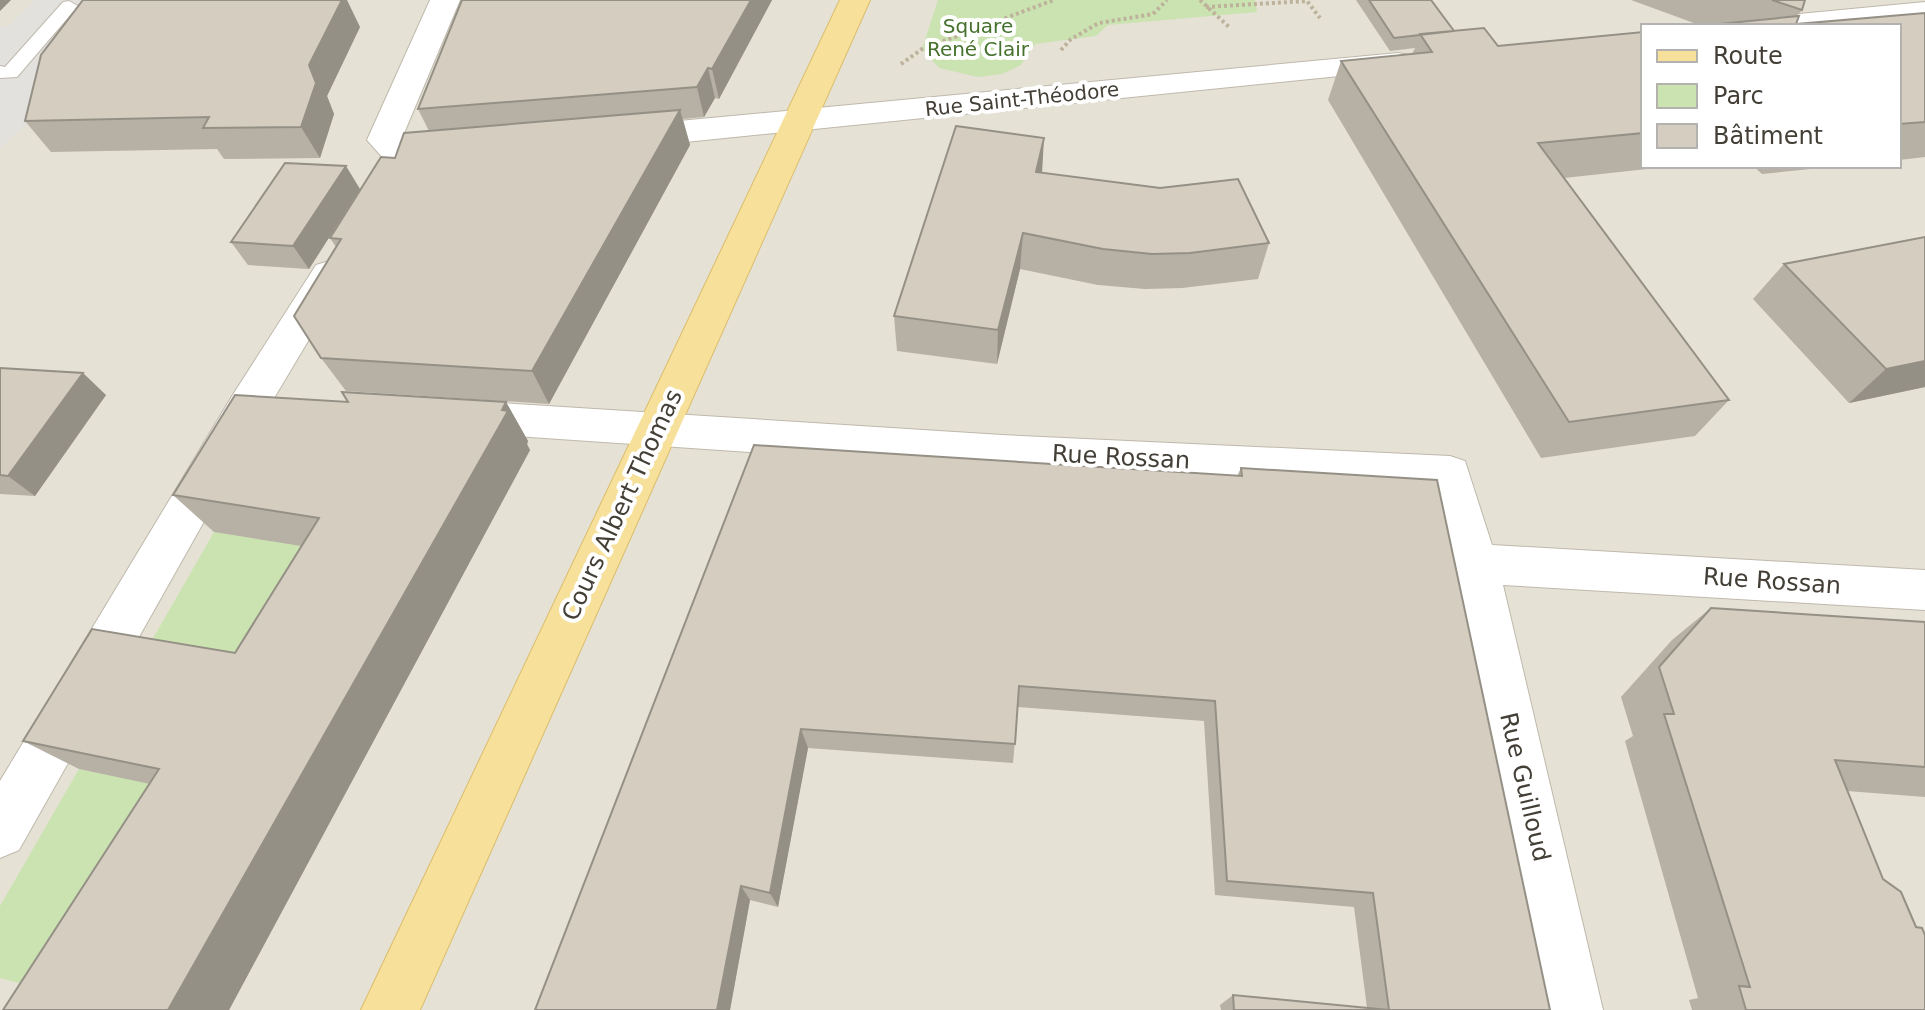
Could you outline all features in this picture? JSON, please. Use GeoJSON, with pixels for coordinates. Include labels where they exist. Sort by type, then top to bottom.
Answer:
{"type":"FeatureCollection","features":[{"type":"Feature","properties":{"kind":"main road","name":"Cours Albert Thomas"},"geometry":{"type":"LineString","coordinates":[[390,1010],[855,0]]}},
{"type":"Feature","properties":{"kind":"street"},"geometry":{"type":"LineString","coordinates":[[0,831],[249,404],[349,241],[417,155],[384,140],[445,0]]}},
{"type":"Feature","properties":{"kind":"street"},"geometry":{"type":"LineString","coordinates":[[1789,24],[1925,11]]}},
{"type":"Feature","properties":{"kind":"street","name":"Rue Saint-Théodore"},"geometry":{"type":"LineString","coordinates":[[592,140],[1430,59]]}},
{"type":"Feature","properties":{"kind":"street"},"geometry":{"type":"LineString","coordinates":[[249,404],[296,407]]}},
{"type":"Feature","properties":{"kind":"street","name":"Rue Rossan"},"geometry":{"type":"LineString","coordinates":[[422,414],[1002,452],[1450,473],[1475,564],[1925,590]]}},
{"type":"Feature","properties":{"kind":"street","name":"Rue Guilloud"},"geometry":{"type":"LineString","coordinates":[[1475,564],[1574,1010]]}},
{"type":"Feature","properties":{"kind":"lane"},"geometry":{"type":"LineString","coordinates":[[0,72],[10,73],[69,6]]}},
{"type":"Feature","properties":{"kind":"path"},"geometry":{"type":"LineString","coordinates":[[874,114],[903,60],[922,49],[1054,0]]}},
{"type":"Feature","properties":{"kind":"path"},"geometry":{"type":"LineString","coordinates":[[1025,99],[1071,39],[1099,23],[1153,14],[1167,0]]}},
{"type":"Feature","properties":{"kind":"path"},"geometry":{"type":"LineString","coordinates":[[1200,0],[1229,27]]}},
{"type":"Feature","properties":{"kind":"path"},"geometry":{"type":"LineString","coordinates":[[1206,7],[1307,1],[1320,18]]}},
{"type":"Feature","properties":{"kind":"shaded area"},"geometry":{"type":"Polygon","coordinates":[[[0,0],[1925,0],[1925,1010],[0,1010],[0,0]]]}},
{"type":"Feature","properties":{"kind":"shaded area"},"geometry":{"type":"Polygon","coordinates":[[[35,0],[127,0],[64,89],[0,149],[0,27],[7,27],[35,0]]]}},
{"type":"Feature","properties":{"kind":"green space","name":"Square René Clair"},"geometry":{"type":"Polygon","coordinates":[[[938,0],[1255,0],[1257,12],[1108,25],[1096,36],[1035,44],[1021,65],[1002,74],[978,77],[939,68],[922,49],[938,0]]]}},
{"type":"Feature","properties":{"kind":"green space"},"geometry":{"type":"Polygon","coordinates":[[[214,532],[335,551],[234,677],[140,661],[214,532]]]}},
{"type":"Feature","properties":{"kind":"green space"},"geometry":{"type":"Polygon","coordinates":[[[79,769],[171,788],[56,993],[0,978],[0,906],[79,769]]]}},
{"type":"Feature","properties":{"kind":"building"},"geometry":{"type":"Polygon","coordinates":[[[83,0],[342,0],[309,65],[316,83],[301,127],[203,128],[209,117],[25,121],[41,55],[83,0]]]}},
{"type":"Feature","properties":{"kind":"building"},"geometry":{"type":"Polygon","coordinates":[[[462,0],[751,0],[712,69],[708,68],[697,87],[418,109],[462,0]]]}},
{"type":"Feature","properties":{"kind":"building"},"geometry":{"type":"Polygon","coordinates":[[[1369,0],[1431,0],[1454,31],[1394,38],[1369,0]]]}},
{"type":"Feature","properties":{"kind":"building"},"geometry":{"type":"Polygon","coordinates":[[[1772,0],[1805,0],[1802,10],[1772,0]]]}},
{"type":"Feature","properties":{"kind":"building"},"geometry":{"type":"Polygon","coordinates":[[[1925,13],[1925,122],[1901,124],[1901,24],[1796,24],[1925,13]]]}},
{"type":"Feature","properties":{"kind":"building"},"geometry":{"type":"Polygon","coordinates":[[[1799,16],[1796,24],[1719,24],[1799,16]]]}},
{"type":"Feature","properties":{"kind":"building"},"geometry":{"type":"Polygon","coordinates":[[[1484,28],[1498,46],[1641,32],[1641,133],[1538,143],[1729,400],[1569,422],[1341,61],[1432,52],[1420,34],[1484,28]]]}},
{"type":"Feature","properties":{"kind":"building"},"geometry":{"type":"Polygon","coordinates":[[[680,110],[532,371],[321,358],[294,316],[341,239],[330,238],[381,157],[395,158],[404,133],[680,110]]]}},
{"type":"Feature","properties":{"kind":"building"},"geometry":{"type":"Polygon","coordinates":[[[956,126],[1044,138],[1036,172],[1160,188],[1238,179],[1269,243],[1190,253],[1152,254],[1103,249],[1023,233],[998,330],[894,316],[956,126]]]}},
{"type":"Feature","properties":{"kind":"building"},"geometry":{"type":"Polygon","coordinates":[[[285,163],[346,166],[293,246],[231,242],[285,163]]]}},
{"type":"Feature","properties":{"kind":"building"},"geometry":{"type":"Polygon","coordinates":[[[1925,237],[1925,361],[1886,369],[1784,264],[1925,237]]]}},
{"type":"Feature","properties":{"kind":"building"},"geometry":{"type":"Polygon","coordinates":[[[0,368],[83,373],[8,476],[0,475],[0,368]]]}},
{"type":"Feature","properties":{"kind":"building"},"geometry":{"type":"Polygon","coordinates":[[[342,392],[506,402],[502,410],[508,411],[168,1010],[3,1010],[159,769],[23,741],[92,629],[235,653],[319,518],[173,495],[235,395],[348,402],[342,392]]]}},
{"type":"Feature","properties":{"kind":"building"},"geometry":{"type":"Polygon","coordinates":[[[754,445],[1242,476],[1241,468],[1437,480],[1550,1010],[1389,1010],[1373,893],[1227,881],[1215,701],[1019,686],[1015,744],[801,729],[770,893],[741,886],[717,1010],[535,1010],[754,445]]]}},
{"type":"Feature","properties":{"kind":"building"},"geometry":{"type":"Polygon","coordinates":[[[1711,608],[1925,622],[1925,767],[1835,760],[1883,879],[1901,892],[1916,927],[1922,928],[1925,935],[1925,1010],[1746,1010],[1739,986],[1750,987],[1664,714],[1674,714],[1659,667],[1711,608]]]}},
{"type":"Feature","properties":{"kind":"building"},"geometry":{"type":"Polygon","coordinates":[[[1233,995],[1389,1010],[1234,1010],[1233,995]]]}}]}
